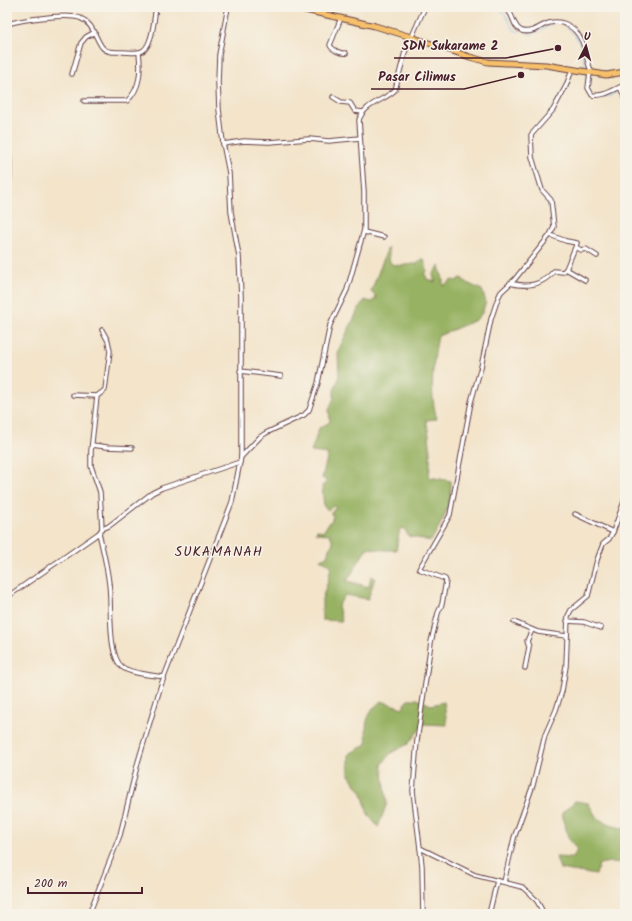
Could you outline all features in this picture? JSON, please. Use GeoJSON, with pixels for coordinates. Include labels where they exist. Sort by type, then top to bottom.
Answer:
{"type":"FeatureCollection","features":[{"type":"Feature","properties":{"kind":"main road"},"geometry":{"type":"LineString","coordinates":[[292,7],[341,18],[411,37],[470,58],[488,62],[546,65],[580,72],[612,75],[625,72]]}},
{"type":"Feature","properties":{"kind":"street"},"geometry":{"type":"LineString","coordinates":[[7,24],[45,18],[66,16],[76,17],[89,23],[102,48],[108,52],[139,54],[144,50],[150,41],[156,7]]}},
{"type":"Feature","properties":{"kind":"street"},"geometry":{"type":"LineString","coordinates":[[89,914],[120,835],[138,762],[164,677],[232,502],[240,462],[241,296],[239,256],[232,212],[229,173],[223,144],[219,109],[218,64],[228,7]]}},
{"type":"Feature","properties":{"kind":"street"},"geometry":{"type":"LineString","coordinates":[[240,457],[260,437],[304,415],[310,410],[318,384],[330,325],[347,290],[364,232],[364,192],[359,120],[363,112],[370,105],[395,90],[399,71],[411,37],[425,7]]}},
{"type":"Feature","properties":{"kind":"street"},"geometry":{"type":"LineString","coordinates":[[503,7],[510,13],[516,26],[521,30],[533,31],[550,22],[557,21],[570,26],[582,42],[590,73],[588,88],[592,95],[608,93],[625,85]]}},
{"type":"Feature","properties":{"kind":"street"},"geometry":{"type":"LineString","coordinates":[[341,18],[330,45],[332,49],[342,54],[346,53]]}},
{"type":"Feature","properties":{"kind":"street"},"geometry":{"type":"LineString","coordinates":[[72,74],[81,43],[86,37],[94,33]]}},
{"type":"Feature","properties":{"kind":"street"},"geometry":{"type":"LineString","coordinates":[[84,101],[127,101],[132,97],[140,75],[139,54]]}},
{"type":"Feature","properties":{"kind":"street"},"geometry":{"type":"LineString","coordinates":[[423,914],[422,866],[413,791],[417,741],[431,642],[438,613],[442,604],[446,581],[445,579],[419,569],[450,514],[470,402],[481,367],[491,319],[498,298],[550,235],[555,223],[551,200],[542,190],[537,178],[532,157],[531,135],[553,110],[566,86],[572,70]]}},
{"type":"Feature","properties":{"kind":"street"},"geometry":{"type":"LineString","coordinates":[[620,87],[625,99]]}},
{"type":"Feature","properties":{"kind":"street"},"geometry":{"type":"LineString","coordinates":[[333,97],[341,102],[350,103],[355,111],[363,112]]}},
{"type":"Feature","properties":{"kind":"street"},"geometry":{"type":"LineString","coordinates":[[7,119],[10,180],[7,201]]}},
{"type":"Feature","properties":{"kind":"street"},"geometry":{"type":"LineString","coordinates":[[223,144],[244,141],[270,142],[309,139],[329,141],[360,138]]}},
{"type":"Feature","properties":{"kind":"street"},"geometry":{"type":"LineString","coordinates":[[364,232],[384,238]]}},
{"type":"Feature","properties":{"kind":"street"},"geometry":{"type":"LineString","coordinates":[[510,283],[519,285],[534,285],[548,278],[554,271],[563,272],[566,269],[577,243],[566,241],[550,235]]}},
{"type":"Feature","properties":{"kind":"street"},"geometry":{"type":"LineString","coordinates":[[576,247],[581,250],[586,249],[597,256]]}},
{"type":"Feature","properties":{"kind":"street"},"geometry":{"type":"LineString","coordinates":[[566,269],[585,280]]}},
{"type":"Feature","properties":{"kind":"street"},"geometry":{"type":"LineString","coordinates":[[73,395],[97,396],[105,390],[110,360],[110,345],[102,330]]}},
{"type":"Feature","properties":{"kind":"street"},"geometry":{"type":"LineString","coordinates":[[240,371],[281,376]]}},
{"type":"Feature","properties":{"kind":"street"},"geometry":{"type":"LineString","coordinates":[[97,396],[91,466],[100,492],[100,531],[109,584],[112,641],[119,663],[126,669],[164,677]]}},
{"type":"Feature","properties":{"kind":"street"},"geometry":{"type":"LineString","coordinates":[[92,444],[107,447],[132,448]]}},
{"type":"Feature","properties":{"kind":"street"},"geometry":{"type":"LineString","coordinates":[[7,598],[109,526],[152,493],[162,488],[240,462]]}},
{"type":"Feature","properties":{"kind":"street"},"geometry":{"type":"LineString","coordinates":[[504,882],[514,838],[533,785],[545,735],[556,710],[562,691],[566,666],[568,616],[571,610],[588,596],[597,560],[603,544],[609,539],[613,532],[625,499]]}},
{"type":"Feature","properties":{"kind":"street"},"geometry":{"type":"LineString","coordinates":[[576,514],[613,532]]}},
{"type":"Feature","properties":{"kind":"street"},"geometry":{"type":"LineString","coordinates":[[514,622],[532,630],[552,635],[566,636]]}},
{"type":"Feature","properties":{"kind":"street"},"geometry":{"type":"LineString","coordinates":[[567,622],[584,622],[601,628]]}},
{"type":"Feature","properties":{"kind":"street"},"geometry":{"type":"LineString","coordinates":[[525,668],[529,647],[527,641],[532,630]]}},
{"type":"Feature","properties":{"kind":"street"},"geometry":{"type":"LineString","coordinates":[[420,848],[475,875],[522,887],[537,901],[544,914]]}},
{"type":"Feature","properties":{"kind":"street"},"geometry":{"type":"LineString","coordinates":[[489,914],[498,881]]}},
{"type":"Feature","properties":{"kind":"green space"},"geometry":{"type":"Polygon","coordinates":[[[388,247],[390,263],[400,266],[417,264],[424,259],[427,271],[425,274],[427,279],[435,282],[433,275],[439,266],[443,279],[443,286],[452,280],[456,281],[460,278],[463,279],[465,282],[482,290],[486,302],[482,313],[476,320],[438,336],[433,367],[432,388],[437,419],[426,420],[430,448],[429,477],[451,481],[450,498],[446,512],[439,526],[431,541],[408,536],[405,529],[400,528],[396,550],[367,548],[347,581],[369,587],[371,576],[375,578],[368,599],[345,595],[338,606],[342,621],[322,620],[322,599],[331,566],[320,559],[327,556],[333,543],[330,534],[316,533],[317,530],[324,531],[329,522],[331,522],[333,516],[331,513],[336,507],[333,506],[329,510],[324,507],[322,486],[327,481],[322,478],[328,454],[311,452],[319,428],[330,422],[329,409],[334,398],[334,390],[339,375],[338,351],[360,306],[365,300],[371,302],[377,298],[371,292],[388,247]]]}},
{"type":"Feature","properties":{"kind":"green space"},"geometry":{"type":"Polygon","coordinates":[[[408,699],[417,699],[431,705],[444,702],[447,725],[424,724],[408,744],[391,753],[382,764],[387,803],[378,827],[368,814],[362,793],[349,775],[349,754],[367,744],[367,720],[369,715],[381,701],[403,708],[408,699]]]}},
{"type":"Feature","properties":{"kind":"green space"},"geometry":{"type":"Polygon","coordinates":[[[575,801],[588,803],[597,818],[610,825],[625,829],[625,863],[610,862],[599,864],[596,875],[560,869],[556,857],[573,858],[577,850],[568,837],[562,813],[575,801]]]}},
{"type":"Feature","properties":{"kind":"waterway"},"geometry":{"type":"LineString","coordinates":[[497,7],[505,14],[514,30],[520,32]]}},
{"type":"Feature","properties":{"kind":"waterway"},"geometry":{"type":"LineString","coordinates":[[527,33],[531,34],[553,24]]}},
{"type":"Feature","properties":{"kind":"waterway"},"geometry":{"type":"LineString","coordinates":[[566,26],[578,40],[584,57],[585,69]]}},
{"type":"Feature","properties":{"kind":"waterway"},"geometry":{"type":"LineString","coordinates":[[586,74],[587,87]]}},
{"type":"Feature","properties":{"kind":"waterway"},"geometry":{"type":"LineString","coordinates":[[598,97],[610,96],[624,87]]}},
{"type":"Feature","properties":{"kind":"place","name":"SDN Sukarame 2"},"geometry":{"type":"Point","coordinates":[558,48]}},
{"type":"Feature","properties":{"kind":"place","name":"Pasar Cilimus"},"geometry":{"type":"Point","coordinates":[521,75]}},
{"type":"Feature","properties":{"kind":"district","name":"SUKAMANAH"},"geometry":{"type":"Point","coordinates":[219,551]}}]}
